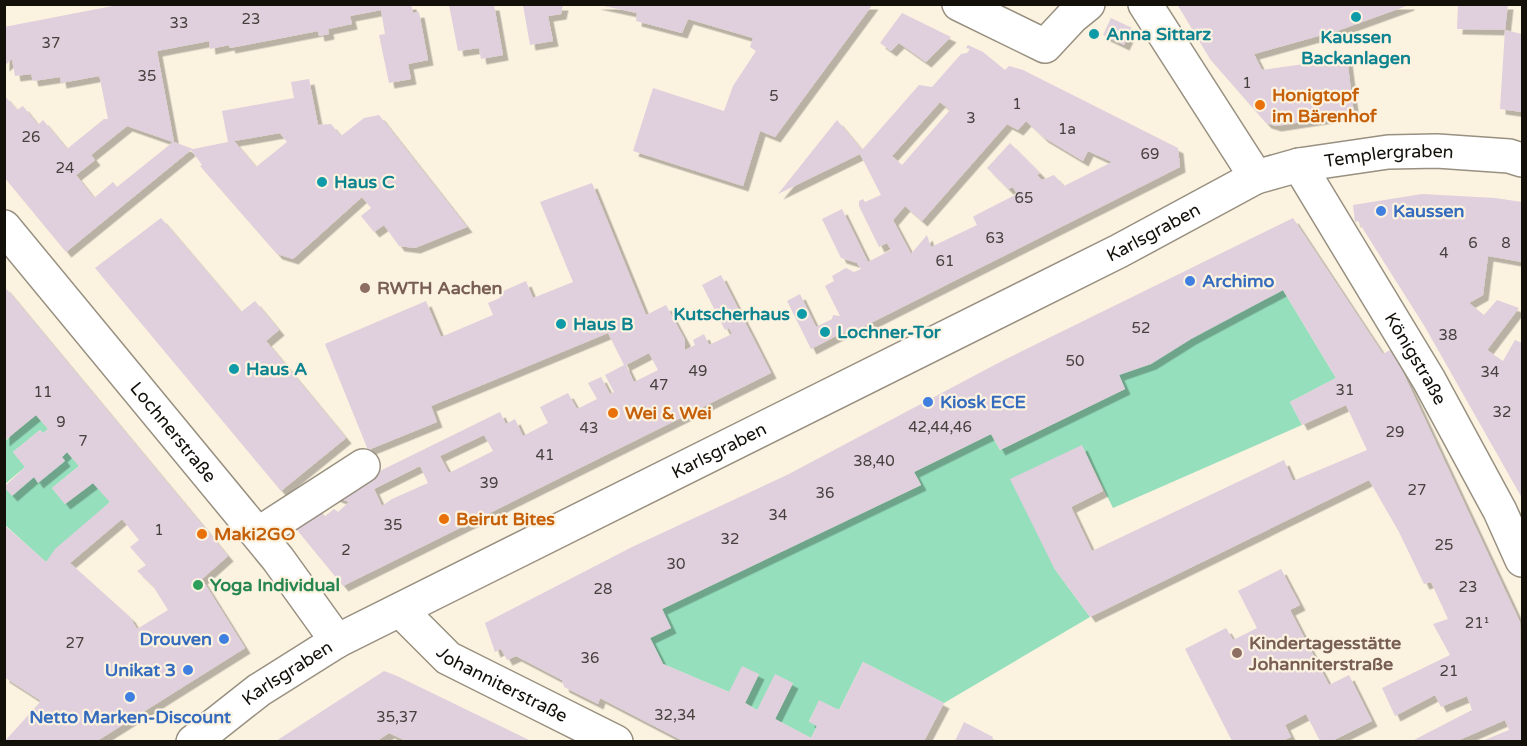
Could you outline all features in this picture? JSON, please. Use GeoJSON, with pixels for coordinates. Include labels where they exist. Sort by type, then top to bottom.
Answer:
{"type":"FeatureCollection","features":[{"type":"Feature","properties":{"kind":"street"},"geometry":{"type":"LineString","coordinates":[[959,4],[1045,46],[1072,17],[1088,4]]}},
{"type":"Feature","properties":{"kind":"street"},"geometry":{"type":"LineString","coordinates":[[1145,4],[1256,177]]}},
{"type":"Feature","properties":{"kind":"street","name":"Templergraben"},"geometry":{"type":"LineString","coordinates":[[1256,177],[1299,165],[1388,152],[1437,151],[1509,156],[1522,160]]}},
{"type":"Feature","properties":{"kind":"street","name":"Königstraße"},"geometry":{"type":"LineString","coordinates":[[1299,165],[1429,380],[1500,511],[1522,560]]}},
{"type":"Feature","properties":{"kind":"street","name":"Karlsgraben"},"geometry":{"type":"LineString","coordinates":[[193,741],[259,690],[336,641],[1119,251],[1256,177]]}},
{"type":"Feature","properties":{"kind":"street","name":"Lochnerstraße"},"geometry":{"type":"LineString","coordinates":[[4,227],[258,534],[292,577],[336,641]]}},
{"type":"Feature","properties":{"kind":"street"},"geometry":{"type":"LineString","coordinates":[[258,534],[363,466]]}},
{"type":"Feature","properties":{"kind":"street","name":"Johanniterstraße"},"geometry":{"type":"LineString","coordinates":[[400,610],[448,658],[616,741]]}},
{"type":"Feature","properties":{"kind":"green space"},"geometry":{"type":"Polygon","coordinates":[[[1283,290],[1336,378],[1290,402],[1302,425],[1113,508],[1082,446],[1054,568],[1090,617],[944,703],[863,662],[839,710],[819,701],[809,721],[817,726],[811,738],[775,719],[793,683],[757,710],[745,703],[759,674],[729,692],[663,664],[650,638],[671,628],[662,609],[921,485],[914,472],[991,434],[1000,450],[1125,389],[1119,375],[1283,290]]]}},
{"type":"Feature","properties":{"kind":"green space"},"geometry":{"type":"Polygon","coordinates":[[[36,415],[48,429],[43,433],[40,430],[13,452],[25,467],[5,484],[5,441],[36,415]]]}},
{"type":"Feature","properties":{"kind":"green space"},"geometry":{"type":"Polygon","coordinates":[[[67,452],[79,466],[52,488],[65,504],[93,483],[110,502],[46,562],[5,525],[4,487],[12,495],[34,477],[38,482],[67,452]]]}},
{"type":"Feature","properties":{"kind":"building"},"geometry":{"type":"Polygon","coordinates":[[[123,4],[411,4],[413,13],[419,12],[428,60],[408,64],[411,79],[389,83],[379,35],[385,34],[381,10],[350,16],[352,24],[328,29],[329,34],[319,36],[318,31],[230,48],[229,45],[210,49],[209,41],[157,51],[174,142],[193,149],[228,142],[222,111],[294,98],[291,82],[309,79],[318,125],[331,124],[341,136],[364,118],[379,115],[467,227],[415,248],[399,246],[384,225],[374,232],[361,216],[371,208],[362,197],[293,259],[277,254],[200,166],[202,165],[191,150],[66,252],[4,177],[4,95],[17,110],[23,106],[38,125],[43,120],[67,149],[104,119],[108,119],[100,79],[99,76],[61,83],[60,77],[33,81],[31,74],[15,76],[12,59],[4,66],[4,27],[123,4]],[[127,126],[91,155],[95,160],[76,175],[94,198],[113,182],[117,187],[173,142],[127,126]],[[280,133],[234,141],[256,167],[287,142],[280,133]]]}},
{"type":"Feature","properties":{"kind":"building"},"geometry":{"type":"Polygon","coordinates":[[[595,4],[873,4],[775,137],[760,131],[743,186],[633,151],[653,88],[724,111],[733,86],[756,51],[750,47],[753,38],[688,19],[682,33],[636,21],[637,13],[595,4]]]}},
{"type":"Feature","properties":{"kind":"building"},"geometry":{"type":"Polygon","coordinates":[[[1177,4],[1409,5],[1340,30],[1254,54],[1262,70],[1347,58],[1354,114],[1276,126],[1266,123],[1210,59],[1177,4]]]}},
{"type":"Feature","properties":{"kind":"building"},"geometry":{"type":"Polygon","coordinates":[[[1458,4],[1508,4],[1505,30],[1457,29],[1458,4]]]}},
{"type":"Feature","properties":{"kind":"building"},"geometry":{"type":"Polygon","coordinates":[[[449,5],[494,5],[503,55],[481,59],[479,48],[458,51],[449,5]]]}},
{"type":"Feature","properties":{"kind":"building"},"geometry":{"type":"Polygon","coordinates":[[[523,5],[563,5],[561,14],[548,16],[553,41],[530,45],[523,5]]]}},
{"type":"Feature","properties":{"kind":"building"},"geometry":{"type":"Polygon","coordinates":[[[902,13],[951,37],[926,62],[899,43],[891,51],[880,43],[902,13]]]}},
{"type":"Feature","properties":{"kind":"building"},"geometry":{"type":"Polygon","coordinates":[[[1111,18],[1132,28],[1124,45],[1103,35],[1111,18]]]}},
{"type":"Feature","properties":{"kind":"building"},"geometry":{"type":"Polygon","coordinates":[[[1505,30],[1522,34],[1522,112],[1500,109],[1505,30]]]}},
{"type":"Feature","properties":{"kind":"building"},"geometry":{"type":"Polygon","coordinates":[[[968,45],[983,52],[1005,70],[1009,66],[1023,70],[1178,148],[1180,167],[849,334],[848,331],[811,349],[787,301],[800,294],[816,327],[832,319],[833,315],[840,316],[825,286],[834,281],[832,276],[846,268],[854,272],[861,269],[857,263],[841,258],[822,219],[842,209],[868,262],[891,250],[887,243],[879,247],[859,206],[859,201],[863,199],[865,202],[881,195],[860,154],[778,194],[837,120],[862,150],[919,85],[932,87],[961,54],[967,53],[970,49],[966,48],[968,45]],[[940,102],[892,156],[902,165],[950,110],[940,102]],[[1026,121],[1018,130],[1007,124],[922,221],[905,206],[893,220],[911,254],[927,235],[931,247],[977,225],[973,217],[1017,194],[1013,187],[1008,189],[987,168],[1010,143],[1040,173],[1037,175],[1042,180],[1054,175],[1064,186],[1112,162],[1088,151],[1083,161],[1043,137],[1026,121]]]}},
{"type":"Feature","properties":{"kind":"building"},"geometry":{"type":"Polygon","coordinates":[[[592,183],[646,315],[666,305],[685,340],[685,350],[695,345],[693,340],[704,334],[709,345],[732,334],[729,328],[725,330],[702,285],[721,275],[771,373],[343,586],[293,525],[316,507],[324,517],[334,509],[338,512],[349,502],[331,495],[500,412],[506,424],[515,419],[523,436],[548,423],[540,407],[568,393],[577,409],[597,399],[588,383],[601,377],[610,394],[614,392],[605,375],[624,365],[608,333],[431,406],[437,422],[368,450],[325,344],[426,301],[441,337],[493,315],[488,303],[500,298],[499,293],[526,281],[533,298],[573,282],[540,202],[592,183]],[[649,353],[626,365],[634,382],[658,370],[649,353]],[[484,435],[440,456],[449,473],[493,451],[484,435]],[[420,466],[374,489],[382,506],[428,483],[420,466]]]}},
{"type":"Feature","properties":{"kind":"building"},"geometry":{"type":"Polygon","coordinates":[[[1422,194],[1495,198],[1522,202],[1522,262],[1488,256],[1483,295],[1469,303],[1484,315],[1497,300],[1519,308],[1487,350],[1503,361],[1515,340],[1522,343],[1522,498],[1425,327],[1358,221],[1355,222],[1353,205],[1422,194]]]}},
{"type":"Feature","properties":{"kind":"building","name":"Haus A"},"geometry":{"type":"Polygon","coordinates":[[[161,218],[241,312],[255,301],[279,330],[266,341],[346,438],[281,491],[95,268],[161,218]]]}},
{"type":"Feature","properties":{"kind":"building"},"geometry":{"type":"Polygon","coordinates":[[[1293,218],[1383,354],[1392,349],[1520,622],[1522,741],[1482,741],[1509,730],[1505,720],[1457,741],[1412,741],[1472,710],[1467,696],[1441,707],[1435,695],[1395,716],[1382,688],[1450,655],[1433,624],[1448,619],[1431,582],[1424,584],[1399,532],[1369,480],[1090,617],[1054,568],[1010,479],[1082,445],[1103,491],[1071,507],[1092,551],[1284,460],[1293,481],[1367,450],[1346,405],[1302,425],[1290,402],[1336,378],[1283,290],[1191,339],[1151,364],[1119,375],[1125,389],[1000,450],[991,434],[914,472],[921,485],[662,609],[671,628],[650,638],[663,664],[729,692],[742,666],[759,674],[745,703],[757,710],[775,674],[793,683],[775,719],[811,738],[817,726],[809,722],[819,700],[839,710],[863,662],[944,703],[924,741],[683,741],[600,698],[598,704],[564,687],[562,680],[516,656],[507,660],[501,649],[495,652],[485,623],[632,547],[787,475],[1002,361],[1293,218]]]}},
{"type":"Feature","properties":{"kind":"building"},"geometry":{"type":"Polygon","coordinates":[[[4,286],[228,556],[202,579],[245,648],[97,741],[5,741],[41,701],[4,677],[4,525],[46,562],[55,549],[110,502],[93,483],[65,504],[52,488],[79,466],[67,452],[62,457],[65,461],[38,483],[34,477],[12,496],[4,487],[25,467],[13,452],[40,430],[43,433],[48,429],[36,415],[4,441],[4,286]],[[122,519],[70,563],[130,617],[137,629],[168,610],[153,586],[137,571],[146,565],[130,547],[139,540],[122,519]]]}},
{"type":"Feature","properties":{"kind":"building"},"geometry":{"type":"Polygon","coordinates":[[[1281,569],[1300,605],[1290,610],[1329,685],[1349,675],[1372,721],[1332,741],[1320,741],[1306,714],[1285,725],[1291,737],[1282,741],[1232,741],[1185,649],[1226,628],[1233,640],[1257,628],[1238,591],[1281,569]]]}},
{"type":"Feature","properties":{"kind":"building"},"geometry":{"type":"Polygon","coordinates":[[[384,671],[531,741],[406,741],[389,733],[377,741],[276,741],[384,671]]]}},
{"type":"Feature","properties":{"kind":"building"},"geometry":{"type":"Polygon","coordinates":[[[964,722],[993,737],[991,741],[955,741],[964,722]]]}},
{"type":"Feature","properties":{"kind":"place","name":"Kaussen Backanlagen"},"geometry":{"type":"Point","coordinates":[1356,17]}},
{"type":"Feature","properties":{"kind":"place","name":"Anna Sittarz"},"geometry":{"type":"Point","coordinates":[1094,34]}},
{"type":"Feature","properties":{"kind":"place","name":"Honigtopf im Bärenhof"},"geometry":{"type":"Point","coordinates":[1260,105]}},
{"type":"Feature","properties":{"kind":"place","name":"Haus C"},"geometry":{"type":"Point","coordinates":[322,182]}},
{"type":"Feature","properties":{"kind":"place","name":"Kaussen"},"geometry":{"type":"Point","coordinates":[1381,211]}},
{"type":"Feature","properties":{"kind":"place","name":"Archimo"},"geometry":{"type":"Point","coordinates":[1190,281]}},
{"type":"Feature","properties":{"kind":"place","name":"RWTH Aachen"},"geometry":{"type":"Point","coordinates":[365,288]}},
{"type":"Feature","properties":{"kind":"place","name":"Kutscherhaus"},"geometry":{"type":"Point","coordinates":[802,314]}},
{"type":"Feature","properties":{"kind":"place","name":"Haus B"},"geometry":{"type":"Point","coordinates":[561,324]}},
{"type":"Feature","properties":{"kind":"place","name":"Lochner-Tor"},"geometry":{"type":"Point","coordinates":[825,332]}},
{"type":"Feature","properties":{"kind":"place","name":"Haus A"},"geometry":{"type":"Point","coordinates":[234,369]}},
{"type":"Feature","properties":{"kind":"place","name":"Kiosk ECE"},"geometry":{"type":"Point","coordinates":[928,402]}},
{"type":"Feature","properties":{"kind":"place","name":"Wei & Wei"},"geometry":{"type":"Point","coordinates":[613,413]}},
{"type":"Feature","properties":{"kind":"place","name":"Beirut Bites"},"geometry":{"type":"Point","coordinates":[444,519]}},
{"type":"Feature","properties":{"kind":"place","name":"Maki2GO"},"geometry":{"type":"Point","coordinates":[202,534]}},
{"type":"Feature","properties":{"kind":"place","name":"Yoga Individual"},"geometry":{"type":"Point","coordinates":[198,585]}},
{"type":"Feature","properties":{"kind":"place","name":"Drouven"},"geometry":{"type":"Point","coordinates":[224,639]}},
{"type":"Feature","properties":{"kind":"place","name":"Kindertagesstätte Johanniterstraße"},"geometry":{"type":"Point","coordinates":[1237,653]}},
{"type":"Feature","properties":{"kind":"place","name":"Unikat 3"},"geometry":{"type":"Point","coordinates":[188,670]}},
{"type":"Feature","properties":{"kind":"place","name":"Netto Marken-Discount"},"geometry":{"type":"Point","coordinates":[130,697]}}]}
